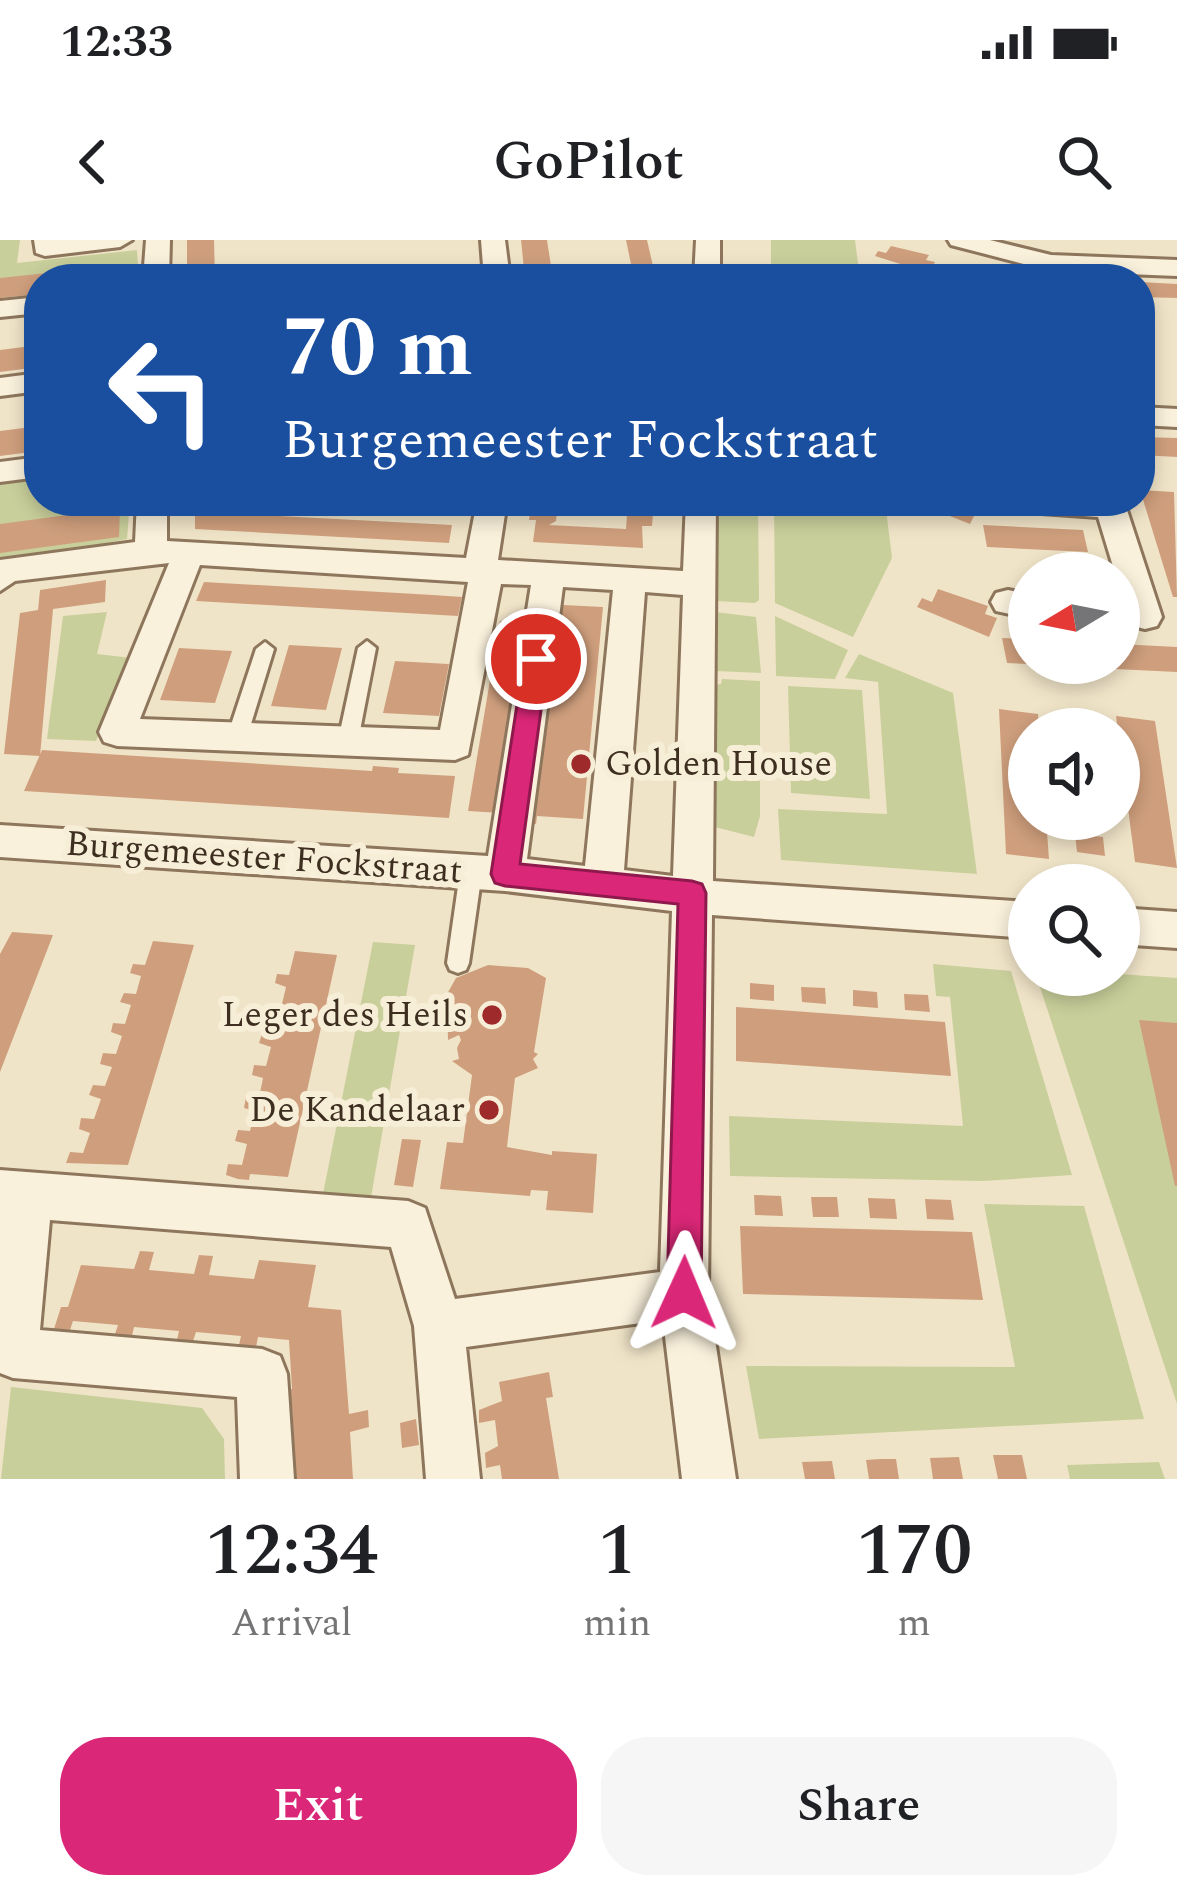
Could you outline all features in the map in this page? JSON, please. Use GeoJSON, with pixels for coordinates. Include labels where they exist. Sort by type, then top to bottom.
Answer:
{"type":"FeatureCollection","features":[{"type":"Feature","properties":{"kind":"street"},"geometry":{"type":"LineString","coordinates":[[46,240],[45,248],[120,240]]}},
{"type":"Feature","properties":{"kind":"street"},"geometry":{"type":"LineString","coordinates":[[960,240],[1050,261],[1097,264]]}},
{"type":"Feature","properties":{"kind":"street"},"geometry":{"type":"LineString","coordinates":[[151,551],[152,516]]}},
{"type":"Feature","properties":{"kind":"street"},"geometry":{"type":"LineString","coordinates":[[188,555],[117,732],[455,745],[485,584],[482,569],[490,516]]}},
{"type":"Feature","properties":{"kind":"street"},"geometry":{"type":"LineString","coordinates":[[701,516],[684,1293],[709,1479]]}},
{"type":"Feature","properties":{"kind":"street"},"geometry":{"type":"LineString","coordinates":[[1113,516],[1147,617]]}},
{"type":"Feature","properties":{"kind":"street"},"geometry":{"type":"LineString","coordinates":[[0,579],[1,572],[151,551],[699,584]]}},
{"type":"Feature","properties":{"kind":"street"},"geometry":{"type":"LineString","coordinates":[[488,873],[549,573]]}},
{"type":"Feature","properties":{"kind":"street"},"geometry":{"type":"LineString","coordinates":[[603,884],[631,579]]}},
{"type":"Feature","properties":{"kind":"street","name":"Burgemeester Fockstraat"},"geometry":{"type":"LineString","coordinates":[[0,841],[488,873],[747,902],[1008,919]]}},
{"type":"Feature","properties":{"kind":"street"},"geometry":{"type":"LineString","coordinates":[[1140,927],[1177,930]]}},
{"type":"Feature","properties":{"kind":"street"},"geometry":{"type":"LineString","coordinates":[[267,1479],[262,1374],[13,1354],[15,1195],[408,1225],[440,1326],[453,1479]]}},
{"type":"Feature","properties":{"kind":"street"},"geometry":{"type":"LineString","coordinates":[[440,1326],[684,1293]]}},
{"type":"Feature","properties":{"kind":"lane"},"geometry":{"type":"LineString","coordinates":[[348,741],[367,648]]}},
{"type":"Feature","properties":{"kind":"lane"},"geometry":{"type":"LineString","coordinates":[[237,736],[265,649]]}},
{"type":"Feature","properties":{"kind":"lane"},"geometry":{"type":"LineString","coordinates":[[458,963],[488,873]]}},
{"type":"Feature","properties":{"kind":"green space"},"geometry":{"type":"Polygon","coordinates":[[[0,240],[20,240],[17,263],[137,250],[138,264],[24,264],[24,286],[0,296],[0,240]]]}},
{"type":"Feature","properties":{"kind":"green space"},"geometry":{"type":"Polygon","coordinates":[[[771,240],[855,240],[858,264],[771,264],[771,240]]]}},
{"type":"Feature","properties":{"kind":"green space"},"geometry":{"type":"Polygon","coordinates":[[[24,475],[24,516],[129,516],[127,539],[0,564],[0,478],[24,475]]]}},
{"type":"Feature","properties":{"kind":"green space"},"geometry":{"type":"Polygon","coordinates":[[[717,516],[758,516],[759,600],[715,601],[717,516]]]}},
{"type":"Feature","properties":{"kind":"green space"},"geometry":{"type":"Polygon","coordinates":[[[774,516],[887,516],[892,558],[853,637],[775,603],[774,516]]]}},
{"type":"Feature","properties":{"kind":"green space"},"geometry":{"type":"Polygon","coordinates":[[[107,612],[97,654],[132,658],[96,741],[47,739],[63,616],[107,612]]]}},
{"type":"Feature","properties":{"kind":"green space"},"geometry":{"type":"Polygon","coordinates":[[[715,612],[756,617],[761,673],[715,671],[715,612]]]}},
{"type":"Feature","properties":{"kind":"green space"},"geometry":{"type":"Polygon","coordinates":[[[775,616],[848,650],[835,679],[776,676],[775,616]]]}},
{"type":"Feature","properties":{"kind":"green space"},"geometry":{"type":"Polygon","coordinates":[[[859,654],[953,693],[977,874],[781,860],[778,809],[887,814],[878,682],[845,678],[859,654]]]}},
{"type":"Feature","properties":{"kind":"green space"},"geometry":{"type":"Polygon","coordinates":[[[722,679],[760,681],[760,816],[754,837],[715,827],[713,685],[721,684],[722,679]]]}},
{"type":"Feature","properties":{"kind":"green space"},"geometry":{"type":"Polygon","coordinates":[[[788,686],[862,690],[870,799],[791,793],[788,686]]]}},
{"type":"Feature","properties":{"kind":"green space"},"geometry":{"type":"Polygon","coordinates":[[[373,942],[415,945],[370,1203],[322,1199],[373,942]]]}},
{"type":"Feature","properties":{"kind":"green space"},"geometry":{"type":"Polygon","coordinates":[[[933,964],[1008,971],[1008,996],[1018,996],[1072,1175],[983,1181],[730,1176],[729,1116],[963,1126],[950,997],[936,996],[933,964]]]}},
{"type":"Feature","properties":{"kind":"green space"},"geometry":{"type":"Polygon","coordinates":[[[1140,975],[1177,978],[1177,1404],[1043,996],[1140,996],[1140,975]]]}},
{"type":"Feature","properties":{"kind":"green space"},"geometry":{"type":"Polygon","coordinates":[[[984,1204],[1084,1206],[1144,1419],[759,1439],[746,1366],[1015,1367],[984,1204]]]}},
{"type":"Feature","properties":{"kind":"green space"},"geometry":{"type":"Polygon","coordinates":[[[11,1387],[202,1408],[224,1439],[225,1479],[1,1479],[11,1387]]]}},
{"type":"Feature","properties":{"kind":"green space"},"geometry":{"type":"Polygon","coordinates":[[[1159,1462],[1165,1479],[1070,1479],[1067,1465],[1159,1462]]]}},
{"type":"Feature","properties":{"kind":"building"},"geometry":{"type":"Polygon","coordinates":[[[187,240],[214,240],[215,264],[187,264],[187,240]]]}},
{"type":"Feature","properties":{"kind":"building"},"geometry":{"type":"Polygon","coordinates":[[[521,240],[547,240],[551,264],[523,264],[521,240]]]}},
{"type":"Feature","properties":{"kind":"building"},"geometry":{"type":"Polygon","coordinates":[[[626,240],[647,240],[653,264],[631,264],[626,240]]]}},
{"type":"Feature","properties":{"kind":"building"},"geometry":{"type":"Polygon","coordinates":[[[891,246],[929,255],[926,260],[935,262],[900,264],[875,256],[878,251],[886,253],[891,246]]]}},
{"type":"Feature","properties":{"kind":"building"},"geometry":{"type":"Polygon","coordinates":[[[24,275],[24,296],[0,298],[0,278],[24,275]]]}},
{"type":"Feature","properties":{"kind":"building"},"geometry":{"type":"Polygon","coordinates":[[[1155,283],[1177,284],[1177,298],[1155,297],[1155,283]]]}},
{"type":"Feature","properties":{"kind":"building"},"geometry":{"type":"Polygon","coordinates":[[[24,347],[24,369],[0,372],[0,350],[24,347]]]}},
{"type":"Feature","properties":{"kind":"building"},"geometry":{"type":"Polygon","coordinates":[[[24,428],[24,453],[0,456],[0,431],[24,428]]]}},
{"type":"Feature","properties":{"kind":"building"},"geometry":{"type":"Polygon","coordinates":[[[1155,437],[1177,438],[1177,457],[1155,456],[1155,437]]]}},
{"type":"Feature","properties":{"kind":"building"},"geometry":{"type":"Polygon","coordinates":[[[1155,491],[1174,492],[1177,597],[1173,597],[1148,516],[1155,516],[1155,491]]]}},
{"type":"Feature","properties":{"kind":"building"},"geometry":{"type":"Polygon","coordinates":[[[60,516],[120,516],[119,537],[0,553],[0,524],[60,516]]]}},
{"type":"Feature","properties":{"kind":"building"},"geometry":{"type":"Polygon","coordinates":[[[195,516],[452,525],[449,543],[195,529],[195,516]]]}},
{"type":"Feature","properties":{"kind":"building"},"geometry":{"type":"Polygon","coordinates":[[[530,516],[556,516],[549,525],[626,529],[627,516],[653,516],[652,526],[642,526],[643,548],[533,542],[536,520],[529,520],[530,516]]]}},
{"type":"Feature","properties":{"kind":"building"},"geometry":{"type":"Polygon","coordinates":[[[950,516],[974,516],[970,524],[950,516]]]}},
{"type":"Feature","properties":{"kind":"building"},"geometry":{"type":"Polygon","coordinates":[[[983,525],[1083,530],[1088,552],[987,547],[983,525]]]}},
{"type":"Feature","properties":{"kind":"building"},"geometry":{"type":"Polygon","coordinates":[[[106,580],[105,602],[53,609],[40,756],[4,754],[20,613],[38,610],[40,590],[106,580]]]}},
{"type":"Feature","properties":{"kind":"building"},"geometry":{"type":"Polygon","coordinates":[[[204,582],[462,597],[458,616],[196,601],[204,582]]]}},
{"type":"Feature","properties":{"kind":"building"},"geometry":{"type":"Polygon","coordinates":[[[938,589],[988,606],[985,614],[997,618],[989,637],[917,607],[922,598],[932,602],[938,589]]]}},
{"type":"Feature","properties":{"kind":"building"},"geometry":{"type":"Polygon","coordinates":[[[555,599],[564,599],[563,605],[603,607],[583,819],[537,816],[536,824],[526,823],[555,599]]]}},
{"type":"Feature","properties":{"kind":"building"},"geometry":{"type":"Polygon","coordinates":[[[500,621],[529,622],[501,813],[468,811],[500,621]]]}},
{"type":"Feature","properties":{"kind":"building"},"geometry":{"type":"Polygon","coordinates":[[[289,645],[342,648],[326,710],[271,706],[289,645]]]}},
{"type":"Feature","properties":{"kind":"building"},"geometry":{"type":"Polygon","coordinates":[[[1140,645],[1177,647],[1177,672],[1140,670],[1140,645]]]}},
{"type":"Feature","properties":{"kind":"building"},"geometry":{"type":"Polygon","coordinates":[[[179,648],[232,651],[215,703],[160,700],[179,648]]]}},
{"type":"Feature","properties":{"kind":"building"},"geometry":{"type":"Polygon","coordinates":[[[395,661],[449,664],[439,716],[383,713],[395,661]]]}},
{"type":"Feature","properties":{"kind":"building"},"geometry":{"type":"Polygon","coordinates":[[[999,709],[1008,710],[1008,840],[1048,840],[1049,859],[1006,854],[999,709]]]}},
{"type":"Feature","properties":{"kind":"building"},"geometry":{"type":"Polygon","coordinates":[[[1140,719],[1155,721],[1177,868],[1135,862],[1132,840],[1140,840],[1140,719]]]}},
{"type":"Feature","properties":{"kind":"building"},"geometry":{"type":"Polygon","coordinates":[[[42,750],[372,771],[373,766],[399,768],[398,773],[455,776],[449,818],[24,791],[42,750]]]}},
{"type":"Feature","properties":{"kind":"building"},"geometry":{"type":"Polygon","coordinates":[[[1076,840],[1103,840],[1105,856],[1077,852],[1076,840]]]}},
{"type":"Feature","properties":{"kind":"building"},"geometry":{"type":"Polygon","coordinates":[[[12,932],[53,935],[0,1072],[0,954],[12,932]]]}},
{"type":"Feature","properties":{"kind":"building"},"geometry":{"type":"Polygon","coordinates":[[[153,941],[194,945],[128,1165],[66,1163],[70,1152],[83,1153],[90,1133],[79,1129],[81,1118],[94,1119],[101,1099],[89,1095],[93,1085],[105,1086],[112,1067],[100,1064],[103,1053],[116,1054],[122,1036],[111,1032],[113,1023],[125,1024],[131,1005],[120,1002],[124,993],[136,994],[141,976],[130,973],[133,964],[145,965],[153,941]]]}},
{"type":"Feature","properties":{"kind":"building"},"geometry":{"type":"Polygon","coordinates":[[[295,951],[337,955],[288,1177],[250,1174],[249,1180],[238,1179],[226,1175],[228,1164],[242,1165],[247,1144],[235,1141],[238,1130],[250,1131],[255,1111],[244,1108],[246,1097],[259,1098],[263,1078],[252,1075],[254,1065],[266,1066],[271,1047],[259,1043],[262,1034],[274,1034],[279,1016],[268,1013],[270,1003],[282,1004],[286,987],[275,983],[277,974],[289,975],[295,951]]]}},
{"type":"Feature","properties":{"kind":"building","name":"De Kandelaar"},"geometry":{"type":"Polygon","coordinates":[[[488,965],[528,968],[546,978],[534,1052],[538,1054],[533,1059],[538,1068],[515,1078],[507,1147],[552,1155],[552,1151],[597,1154],[593,1213],[546,1210],[548,1191],[531,1190],[530,1196],[440,1189],[447,1142],[463,1143],[472,1075],[452,1061],[459,1059],[461,1040],[459,1035],[448,1040],[447,994],[456,978],[488,965]]]}},
{"type":"Feature","properties":{"kind":"building"},"geometry":{"type":"Polygon","coordinates":[[[750,983],[774,985],[774,1001],[750,999],[750,983]]]}},
{"type":"Feature","properties":{"kind":"building"},"geometry":{"type":"Polygon","coordinates":[[[801,987],[825,988],[826,1004],[802,1002],[801,987]]]}},
{"type":"Feature","properties":{"kind":"building"},"geometry":{"type":"Polygon","coordinates":[[[853,990],[877,992],[878,1008],[853,1006],[853,990]]]}},
{"type":"Feature","properties":{"kind":"building"},"geometry":{"type":"Polygon","coordinates":[[[904,994],[928,995],[930,1012],[905,1010],[904,994]]]}},
{"type":"Feature","properties":{"kind":"building"},"geometry":{"type":"Polygon","coordinates":[[[736,1007],[945,1022],[951,1076],[736,1061],[736,1007]]]}},
{"type":"Feature","properties":{"kind":"building"},"geometry":{"type":"Polygon","coordinates":[[[1139,1020],[1177,1023],[1177,1186],[1175,1186],[1139,1020]]]}},
{"type":"Feature","properties":{"kind":"building"},"geometry":{"type":"Polygon","coordinates":[[[402,1139],[421,1140],[413,1187],[394,1185],[402,1139]]]}},
{"type":"Feature","properties":{"kind":"building"},"geometry":{"type":"Polygon","coordinates":[[[754,1195],[781,1196],[783,1216],[755,1215],[754,1195]]]}},
{"type":"Feature","properties":{"kind":"building"},"geometry":{"type":"Polygon","coordinates":[[[811,1197],[837,1197],[839,1217],[813,1217],[811,1197]]]}},
{"type":"Feature","properties":{"kind":"building"},"geometry":{"type":"Polygon","coordinates":[[[868,1198],[895,1199],[897,1219],[870,1218],[868,1198]]]}},
{"type":"Feature","properties":{"kind":"building"},"geometry":{"type":"Polygon","coordinates":[[[925,1199],[951,1200],[954,1220],[927,1219],[925,1199]]]}},
{"type":"Feature","properties":{"kind":"building"},"geometry":{"type":"Polygon","coordinates":[[[740,1226],[972,1232],[983,1300],[743,1294],[740,1226]]]}},
{"type":"Feature","properties":{"kind":"building"},"geometry":{"type":"Polygon","coordinates":[[[140,1251],[154,1252],[149,1270],[194,1274],[199,1255],[213,1256],[209,1275],[254,1279],[259,1260],[316,1265],[308,1307],[341,1310],[349,1414],[368,1410],[369,1427],[350,1432],[353,1479],[286,1479],[286,1465],[295,1462],[292,1408],[283,1410],[282,1391],[292,1389],[289,1340],[258,1337],[256,1347],[239,1345],[241,1336],[196,1332],[193,1341],[177,1340],[179,1331],[134,1327],[132,1336],[115,1334],[118,1325],[73,1321],[70,1330],[54,1329],[61,1307],[68,1307],[81,1265],[134,1269],[140,1251]]]}},
{"type":"Feature","properties":{"kind":"building"},"geometry":{"type":"Polygon","coordinates":[[[549,1372],[553,1397],[546,1398],[559,1479],[502,1479],[500,1465],[486,1468],[485,1453],[498,1446],[495,1420],[479,1423],[479,1410],[502,1401],[499,1382],[549,1372]]]}},
{"type":"Feature","properties":{"kind":"building"},"geometry":{"type":"Polygon","coordinates":[[[416,1419],[419,1445],[402,1448],[400,1423],[416,1419]]]}},
{"type":"Feature","properties":{"kind":"building"},"geometry":{"type":"Polygon","coordinates":[[[993,1455],[1022,1455],[1027,1479],[998,1479],[993,1455]]]}},
{"type":"Feature","properties":{"kind":"building"},"geometry":{"type":"Polygon","coordinates":[[[959,1457],[963,1479],[933,1479],[930,1458],[959,1457]]]}},
{"type":"Feature","properties":{"kind":"building"},"geometry":{"type":"Polygon","coordinates":[[[896,1459],[899,1479],[869,1479],[866,1460],[896,1459]]]}},
{"type":"Feature","properties":{"kind":"building"},"geometry":{"type":"Polygon","coordinates":[[[832,1461],[835,1479],[805,1479],[802,1462],[832,1461]]]}},
{"type":"Feature","properties":{"kind":"place","name":"Golden House"},"geometry":{"type":"Point","coordinates":[581,764]}},
{"type":"Feature","properties":{"kind":"place","name":"Leger des Heils"},"geometry":{"type":"Point","coordinates":[492,1015]}},
{"type":"Feature","properties":{"kind":"place","name":"De Kandelaar"},"geometry":{"type":"Point","coordinates":[489,1110]}},
{"type":"Feature","properties":{"kind":"route"},"geometry":{"type":"LineString","coordinates":[[536,659],[505,874],[692,893],[684,1293]]}}]}
